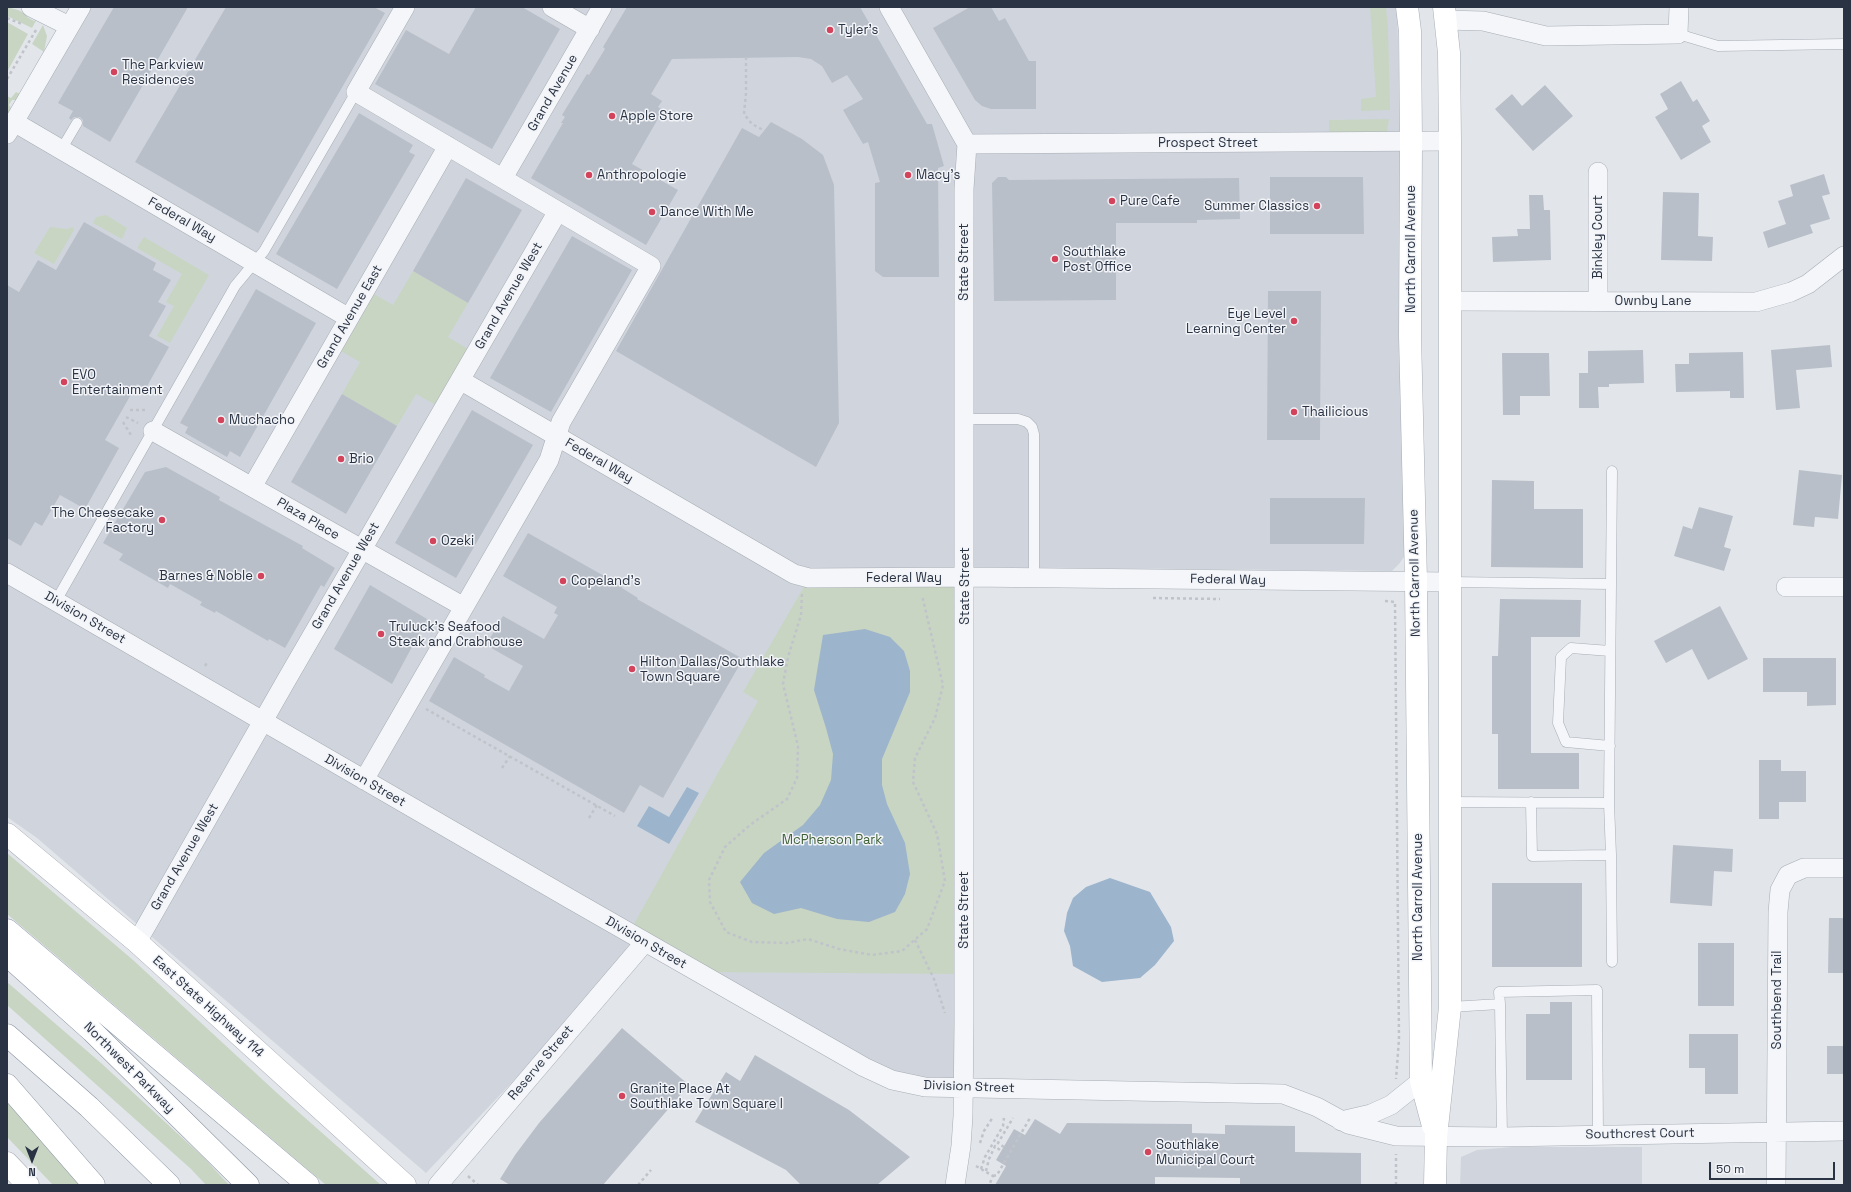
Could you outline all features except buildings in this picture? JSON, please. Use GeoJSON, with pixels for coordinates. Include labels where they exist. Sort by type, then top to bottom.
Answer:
{"type":"FeatureCollection","features":[{"type":"Feature","properties":{"kind":"main road","name":"North Carroll Avenue"},"geometry":{"type":"LineString","coordinates":[[1407,7],[1410,31],[1410,336],[1416,582],[1421,1081],[1436,1137]]}},
{"type":"Feature","properties":{"kind":"main road","name":"North Carroll Avenue"},"geometry":{"type":"LineString","coordinates":[[1435,1185],[1436,1137],[1450,1007],[1452,802],[1449,582],[1450,141],[1449,53],[1445,14]]}},
{"type":"Feature","properties":{"kind":"main road","name":"East State Highway 114"},"geometry":{"type":"LineString","coordinates":[[7,834],[137,942],[405,1185]]}},
{"type":"Feature","properties":{"kind":"main road"},"geometry":{"type":"LineString","coordinates":[[7,930],[308,1185]]}},
{"type":"Feature","properties":{"kind":"main road","name":"Northwest Parkway"},"geometry":{"type":"LineString","coordinates":[[7,955],[92,1031],[248,1185]]}},
{"type":"Feature","properties":{"kind":"main road"},"geometry":{"type":"LineString","coordinates":[[7,1035],[89,1107],[169,1185]]}},
{"type":"Feature","properties":{"kind":"main road"},"geometry":{"type":"LineString","coordinates":[[7,1085],[94,1185]]}},
{"type":"Feature","properties":{"kind":"main road"},"geometry":{"type":"LineString","coordinates":[[7,1162],[28,1185]]}},
{"type":"Feature","properties":{"kind":"street"},"geometry":{"type":"LineString","coordinates":[[10,128],[81,7]]}},
{"type":"Feature","properties":{"kind":"street"},"geometry":{"type":"LineString","coordinates":[[364,780],[549,460],[561,422],[651,266],[356,92],[405,7]]}},
{"type":"Feature","properties":{"kind":"street"},"geometry":{"type":"LineString","coordinates":[[552,7],[590,29]]}},
{"type":"Feature","properties":{"kind":"street","name":"Grand Avenue"},"geometry":{"type":"LineString","coordinates":[[503,178],[602,7]]}},
{"type":"Feature","properties":{"kind":"street"},"geometry":{"type":"LineString","coordinates":[[889,7],[966,144]]}},
{"type":"Feature","properties":{"kind":"street"},"geometry":{"type":"LineString","coordinates":[[1445,14],[1483,21],[1546,36],[1678,34],[1679,7]]}},
{"type":"Feature","properties":{"kind":"street"},"geometry":{"type":"LineString","coordinates":[[38,10],[69,26]]}},
{"type":"Feature","properties":{"kind":"street","name":"Federal Way"},"geometry":{"type":"LineString","coordinates":[[10,128],[61,150],[349,318]]}},
{"type":"Feature","properties":{"kind":"street","name":"Prospect Street"},"geometry":{"type":"LineString","coordinates":[[966,144],[1450,141]]}},
{"type":"Feature","properties":{"kind":"street","name":"State Street"},"geometry":{"type":"LineString","coordinates":[[955,1185],[961,1146],[963,1088],[965,577],[964,189],[966,144]]}},
{"type":"Feature","properties":{"kind":"street","name":"Grand Avenue East"},"geometry":{"type":"LineString","coordinates":[[252,487],[448,146]]}},
{"type":"Feature","properties":{"kind":"street","name":"Binkley Court"},"geometry":{"type":"LineString","coordinates":[[1598,172],[1598,301]]}},
{"type":"Feature","properties":{"kind":"street","name":"Grand Avenue West"},"geometry":{"type":"LineString","coordinates":[[137,942],[361,550],[558,211]]}},
{"type":"Feature","properties":{"kind":"street","name":"Ownby Lane"},"geometry":{"type":"LineString","coordinates":[[1449,301],[1756,302],[1791,292],[1808,284],[1844,256]]}},
{"type":"Feature","properties":{"kind":"street","name":"Federal Way"},"geometry":{"type":"LineString","coordinates":[[460,380],[794,574],[809,578],[965,577],[1449,582]]}},
{"type":"Feature","properties":{"kind":"street","name":"Plaza Place"},"geometry":{"type":"LineString","coordinates":[[146,427],[464,608]]}},
{"type":"Feature","properties":{"kind":"street","name":"Division Street"},"geometry":{"type":"LineString","coordinates":[[7,573],[645,942],[864,1067],[892,1080],[925,1087],[1283,1094],[1317,1107],[1348,1124],[1396,1136],[1436,1137]]}},
{"type":"Feature","properties":{"kind":"street"},"geometry":{"type":"LineString","coordinates":[[1786,586],[1844,587]]}},
{"type":"Feature","properties":{"kind":"street","name":"Southbend Trail"},"geometry":{"type":"LineString","coordinates":[[1776,1185],[1778,912],[1780,890],[1788,876],[1804,868],[1844,868]]}},
{"type":"Feature","properties":{"kind":"street","name":"Reserve Street"},"geometry":{"type":"LineString","coordinates":[[438,1185],[645,942]]}},
{"type":"Feature","properties":{"kind":"street"},"geometry":{"type":"LineString","coordinates":[[1341,1121],[1371,1114],[1391,1105],[1421,1081]]}},
{"type":"Feature","properties":{"kind":"street","name":"Southcrest Court"},"geometry":{"type":"LineString","coordinates":[[1436,1137],[1844,1131]]}},
{"type":"Feature","properties":{"kind":"lane"},"geometry":{"type":"LineString","coordinates":[[1678,34],[1718,46],[1844,44]]}},
{"type":"Feature","properties":{"kind":"lane"},"geometry":{"type":"LineString","coordinates":[[56,601],[146,427],[235,286],[244,273],[255,263],[356,92]]}},
{"type":"Feature","properties":{"kind":"lane"},"geometry":{"type":"LineString","coordinates":[[61,150],[77,123]]}},
{"type":"Feature","properties":{"kind":"lane"},"geometry":{"type":"LineString","coordinates":[[964,418],[1018,419],[1027,422],[1032,427],[1034,434],[1034,578]]}},
{"type":"Feature","properties":{"kind":"lane"},"geometry":{"type":"LineString","coordinates":[[1612,471],[1609,802],[1612,962]]}},
{"type":"Feature","properties":{"kind":"lane"},"geometry":{"type":"LineString","coordinates":[[1449,582],[1610,584]]}},
{"type":"Feature","properties":{"kind":"lane"},"geometry":{"type":"LineString","coordinates":[[1610,651],[1571,648],[1561,657],[1558,723],[1566,742],[1610,746]]}},
{"type":"Feature","properties":{"kind":"lane"},"geometry":{"type":"LineString","coordinates":[[1452,802],[1609,802]]}},
{"type":"Feature","properties":{"kind":"lane"},"geometry":{"type":"LineString","coordinates":[[1531,802],[1532,856],[1611,854]]}},
{"type":"Feature","properties":{"kind":"lane"},"geometry":{"type":"LineString","coordinates":[[1502,1137],[1499,992],[1597,990],[1598,1135]]}},
{"type":"Feature","properties":{"kind":"lane"},"geometry":{"type":"LineString","coordinates":[[1450,1007],[1500,1004]]}},
{"type":"Feature","properties":{"kind":"path"},"geometry":{"type":"LineString","coordinates":[[7,79],[38,10]]}},
{"type":"Feature","properties":{"kind":"path"},"geometry":{"type":"LineString","coordinates":[[746,58],[746,93],[744,114],[752,124],[765,131]]}},
{"type":"Feature","properties":{"kind":"path"},"geometry":{"type":"LineString","coordinates":[[130,410],[146,410]]}},
{"type":"Feature","properties":{"kind":"path"},"geometry":{"type":"LineString","coordinates":[[126,417],[146,427]]}},
{"type":"Feature","properties":{"kind":"path"},"geometry":{"type":"LineString","coordinates":[[123,422],[131,435]]}},
{"type":"Feature","properties":{"kind":"path"},"geometry":{"type":"LineString","coordinates":[[810,594],[802,594],[801,615],[788,657],[783,684],[798,746],[797,778],[787,799],[750,825],[725,847],[709,880],[710,902],[726,932],[752,942],[787,943],[808,939],[839,949],[872,955],[902,951],[927,929],[945,881],[937,834],[913,782],[915,758],[935,718],[943,685],[922,594]]}},
{"type":"Feature","properties":{"kind":"path"},"geometry":{"type":"LineString","coordinates":[[1395,602],[1399,1039],[1396,1101]]}},
{"type":"Feature","properties":{"kind":"path"},"geometry":{"type":"LineString","coordinates":[[205,666],[208,661]]}},
{"type":"Feature","properties":{"kind":"path"},"geometry":{"type":"LineString","coordinates":[[423,707],[615,816]]}},
{"type":"Feature","properties":{"kind":"path"},"geometry":{"type":"LineString","coordinates":[[502,768],[510,756]]}},
{"type":"Feature","properties":{"kind":"path"},"geometry":{"type":"LineString","coordinates":[[589,818],[596,805]]}},
{"type":"Feature","properties":{"kind":"path"},"geometry":{"type":"LineString","coordinates":[[915,940],[934,979],[945,1013],[945,1020]]}},
{"type":"Feature","properties":{"kind":"path"},"geometry":{"type":"LineString","coordinates":[[978,1149],[984,1131],[993,1117]]}},
{"type":"Feature","properties":{"kind":"path"},"geometry":{"type":"LineString","coordinates":[[981,1169],[990,1146],[1003,1126],[1004,1118]]}},
{"type":"Feature","properties":{"kind":"path"},"geometry":{"type":"LineString","coordinates":[[998,1143],[1013,1118]]}},
{"type":"Feature","properties":{"kind":"path"},"geometry":{"type":"LineString","coordinates":[[989,1185],[993,1176],[997,1174],[1030,1118]]}},
{"type":"Feature","properties":{"kind":"path"},"geometry":{"type":"LineString","coordinates":[[1396,1136],[1396,1185]]}},
{"type":"Feature","properties":{"kind":"path"},"geometry":{"type":"LineString","coordinates":[[995,1139],[1004,1147]]}},
{"type":"Feature","properties":{"kind":"path"},"geometry":{"type":"LineString","coordinates":[[990,1146],[995,1146],[1001,1151]]}},
{"type":"Feature","properties":{"kind":"path"},"geometry":{"type":"LineString","coordinates":[[986,1171],[989,1159],[995,1146]]}},
{"type":"Feature","properties":{"kind":"path"},"geometry":{"type":"LineString","coordinates":[[976,1160],[976,1166],[993,1176]]}},
{"type":"Feature","properties":{"kind":"path"},"geometry":{"type":"LineString","coordinates":[[638,1185],[651,1170]]}},
{"type":"Feature","properties":{"kind":"path"},"geometry":{"type":"LineString","coordinates":[[464,1173],[478,1185]]}},
{"type":"Feature","properties":{"kind":"shaded area"},"geometry":{"type":"Polygon","coordinates":[[[81,7],[1397,7],[1402,171],[1406,548],[1404,557],[1392,571],[965,567],[963,1088],[892,1080],[645,942],[426,1173],[37,838],[7,817],[7,134],[81,7]]]}},
{"type":"Feature","properties":{"kind":"shaded area"},"geometry":{"type":"Polygon","coordinates":[[[1511,1147],[1642,1147],[1642,1185],[1460,1185],[1461,1157],[1477,1150],[1511,1147]]]}},
{"type":"Feature","properties":{"kind":"green space"},"geometry":{"type":"Polygon","coordinates":[[[7,7],[28,15],[27,17],[34,21],[37,19],[32,28],[7,16],[7,7]]]}},
{"type":"Feature","properties":{"kind":"green space"},"geometry":{"type":"Polygon","coordinates":[[[1370,7],[1386,7],[1390,110],[1361,111],[1361,99],[1376,97],[1370,7]]]}},
{"type":"Feature","properties":{"kind":"green space"},"geometry":{"type":"Polygon","coordinates":[[[7,22],[28,34],[7,72],[7,22]]]}},
{"type":"Feature","properties":{"kind":"green space"},"geometry":{"type":"Polygon","coordinates":[[[43,25],[47,36],[44,52],[32,44],[43,25]]]}},
{"type":"Feature","properties":{"kind":"green space"},"geometry":{"type":"Polygon","coordinates":[[[16,92],[20,94],[16,100],[12,100],[9,105],[11,108],[7,115],[7,96],[11,98],[16,92]]]}},
{"type":"Feature","properties":{"kind":"green space"},"geometry":{"type":"Polygon","coordinates":[[[1389,119],[1387,132],[1329,133],[1329,120],[1389,119]]]}},
{"type":"Feature","properties":{"kind":"green space"},"geometry":{"type":"Polygon","coordinates":[[[106,215],[127,228],[122,239],[93,223],[96,217],[106,215]]]}},
{"type":"Feature","properties":{"kind":"green space"},"geometry":{"type":"Polygon","coordinates":[[[50,227],[67,229],[73,227],[74,230],[54,264],[34,253],[50,227]]]}},
{"type":"Feature","properties":{"kind":"green space"},"geometry":{"type":"Polygon","coordinates":[[[144,237],[209,275],[170,343],[157,336],[174,306],[166,302],[182,274],[137,248],[144,237]]]}},
{"type":"Feature","properties":{"kind":"green space"},"geometry":{"type":"Polygon","coordinates":[[[413,271],[468,303],[448,337],[468,349],[436,405],[416,394],[397,426],[379,416],[368,436],[361,405],[342,394],[360,362],[341,351],[374,294],[393,305],[413,271]]]}},
{"type":"Feature","properties":{"kind":"green space","name":"McPherson Park"},"geometry":{"type":"Polygon","coordinates":[[[965,577],[964,974],[698,972],[629,933],[758,701],[743,692],[809,578],[965,577]]]}},
{"type":"Feature","properties":{"kind":"green space"},"geometry":{"type":"Polygon","coordinates":[[[7,853],[133,960],[277,1093],[381,1185],[326,1185],[7,914],[7,853]]]}},
{"type":"Feature","properties":{"kind":"green space"},"geometry":{"type":"Polygon","coordinates":[[[7,982],[101,1063],[203,1157],[229,1185],[206,1185],[191,1169],[7,1005],[7,982]]]}},
{"type":"Feature","properties":{"kind":"green space"},"geometry":{"type":"Polygon","coordinates":[[[7,1101],[82,1185],[53,1185],[7,1137],[7,1101]]]}},
{"type":"Feature","properties":{"kind":"water"},"geometry":{"type":"Polygon","coordinates":[[[865,629],[890,637],[904,651],[910,671],[910,692],[882,759],[882,785],[887,804],[905,843],[910,874],[905,894],[895,912],[869,922],[837,919],[801,908],[774,914],[752,903],[740,882],[764,853],[803,825],[820,805],[831,780],[833,754],[814,690],[823,635],[865,629]]]}},
{"type":"Feature","properties":{"kind":"water"},"geometry":{"type":"Polygon","coordinates":[[[687,787],[699,793],[669,844],[637,826],[649,806],[669,817],[687,787]]]}},
{"type":"Feature","properties":{"kind":"water"},"geometry":{"type":"Polygon","coordinates":[[[1110,878],[1150,892],[1171,927],[1174,941],[1155,965],[1140,978],[1102,982],[1073,966],[1070,946],[1064,931],[1067,913],[1073,898],[1086,887],[1110,878]]]}},
{"type":"Feature","properties":{"kind":"place","name":"Tyler's"},"geometry":{"type":"Point","coordinates":[830,30]}},
{"type":"Feature","properties":{"kind":"place","name":"The Parkview Residences"},"geometry":{"type":"Point","coordinates":[114,72]}},
{"type":"Feature","properties":{"kind":"place","name":"Apple Store"},"geometry":{"type":"Point","coordinates":[612,116]}},
{"type":"Feature","properties":{"kind":"place","name":"Anthropologie"},"geometry":{"type":"Point","coordinates":[589,175]}},
{"type":"Feature","properties":{"kind":"place","name":"Macy's"},"geometry":{"type":"Point","coordinates":[908,175]}},
{"type":"Feature","properties":{"kind":"place","name":"Pure Cafe"},"geometry":{"type":"Point","coordinates":[1112,201]}},
{"type":"Feature","properties":{"kind":"place","name":"Summer Classics"},"geometry":{"type":"Point","coordinates":[1317,206]}},
{"type":"Feature","properties":{"kind":"place","name":"Dance With Me"},"geometry":{"type":"Point","coordinates":[652,212]}},
{"type":"Feature","properties":{"kind":"place","name":"Southlake Post Office"},"geometry":{"type":"Point","coordinates":[1055,259]}},
{"type":"Feature","properties":{"kind":"place","name":"Eye Level Learning Center"},"geometry":{"type":"Point","coordinates":[1294,321]}},
{"type":"Feature","properties":{"kind":"place","name":"EVO Entertainment"},"geometry":{"type":"Point","coordinates":[64,382]}},
{"type":"Feature","properties":{"kind":"place","name":"Thailicious"},"geometry":{"type":"Point","coordinates":[1294,412]}},
{"type":"Feature","properties":{"kind":"place","name":"Muchacho"},"geometry":{"type":"Point","coordinates":[221,420]}},
{"type":"Feature","properties":{"kind":"place","name":"Brio"},"geometry":{"type":"Point","coordinates":[341,459]}},
{"type":"Feature","properties":{"kind":"place","name":"The Cheesecake Factory"},"geometry":{"type":"Point","coordinates":[162,520]}},
{"type":"Feature","properties":{"kind":"place","name":"Ozeki"},"geometry":{"type":"Point","coordinates":[433,541]}},
{"type":"Feature","properties":{"kind":"place","name":"Barnes & Noble"},"geometry":{"type":"Point","coordinates":[261,576]}},
{"type":"Feature","properties":{"kind":"place","name":"Copeland's"},"geometry":{"type":"Point","coordinates":[563,581]}},
{"type":"Feature","properties":{"kind":"place","name":"Truluck's Seafood Steak and Crabhouse"},"geometry":{"type":"Point","coordinates":[381,634]}},
{"type":"Feature","properties":{"kind":"place","name":"Hilton Dallas/Southlake Town Square"},"geometry":{"type":"Point","coordinates":[632,669]}},
{"type":"Feature","properties":{"kind":"place","name":"Granite Place At Southlake Town Square I"},"geometry":{"type":"Point","coordinates":[622,1096]}},
{"type":"Feature","properties":{"kind":"place","name":"Southlake Municipal Court"},"geometry":{"type":"Point","coordinates":[1148,1152]}}]}
